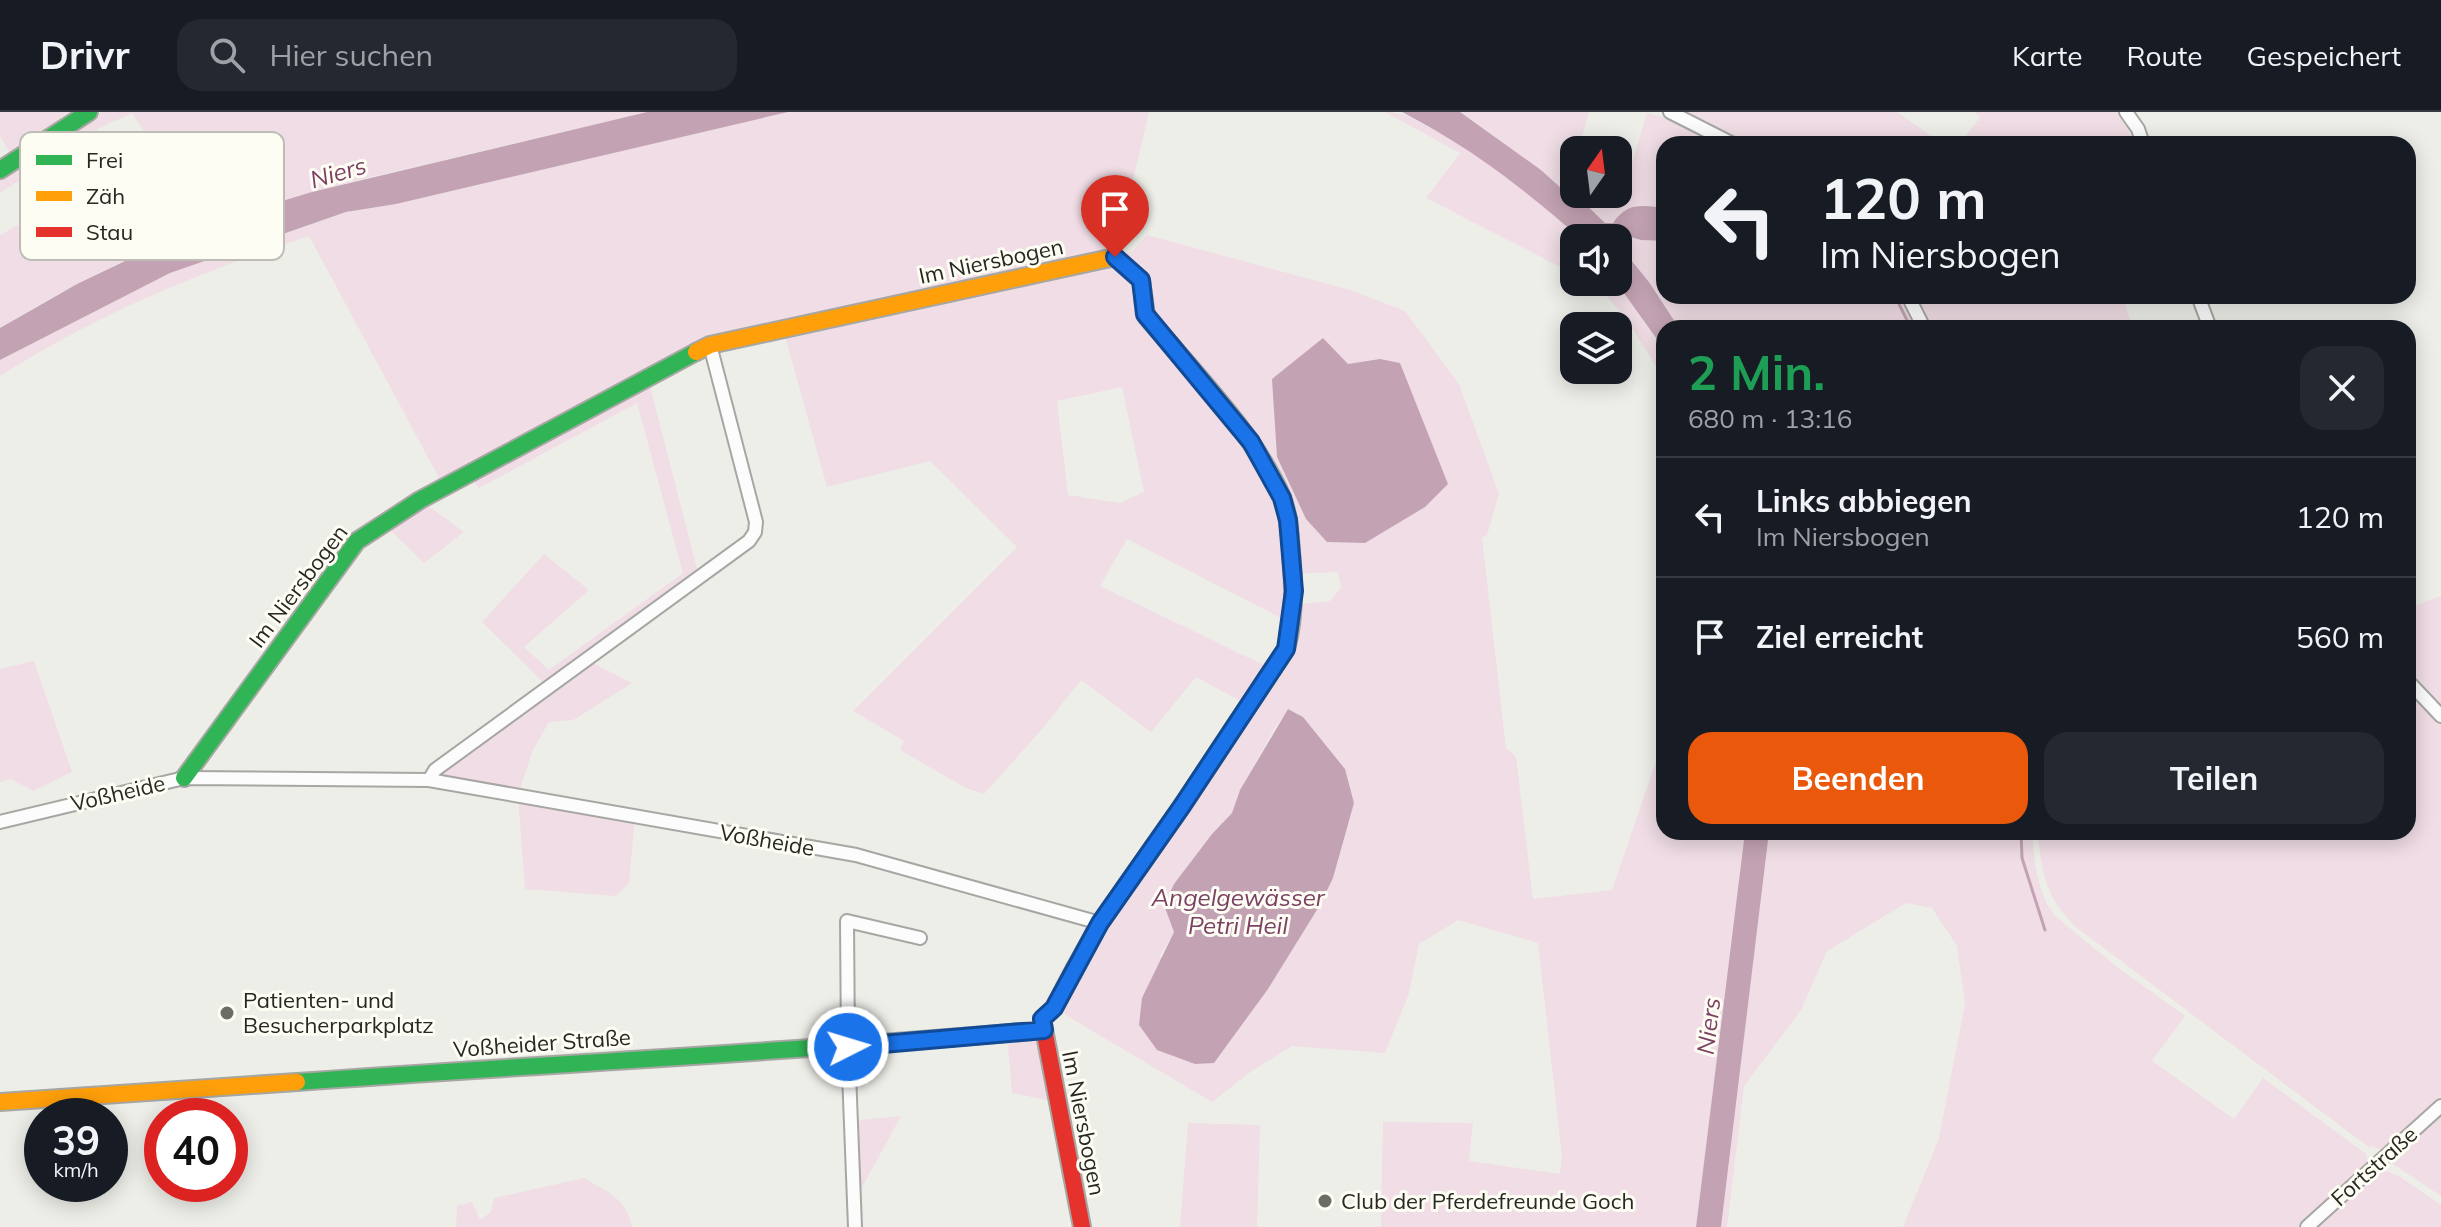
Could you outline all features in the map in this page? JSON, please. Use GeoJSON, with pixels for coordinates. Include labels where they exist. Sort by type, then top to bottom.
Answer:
{"type":"FeatureCollection","features":[{"type":"Feature","properties":{"kind":"street"},"geometry":{"type":"LineString","coordinates":[[58,132],[89,112]]}},
{"type":"Feature","properties":{"kind":"street"},"geometry":{"type":"LineString","coordinates":[[1670,112],[1717,136]]}},
{"type":"Feature","properties":{"kind":"street"},"geometry":{"type":"LineString","coordinates":[[2126,112],[2140,136]]}},
{"type":"Feature","properties":{"kind":"street"},"geometry":{"type":"LineString","coordinates":[[0,170],[20,157]]}},
{"type":"Feature","properties":{"kind":"street","name":"Im Niersbogen"},"geometry":{"type":"LineString","coordinates":[[184,778],[350,549],[366,533],[432,494],[710,345],[1115,257],[1141,280],[1145,314],[1251,442],[1276,485],[1288,520],[1294,591],[1286,649],[1100,923],[1054,1008],[1042,1019],[1082,1227]]}},
{"type":"Feature","properties":{"kind":"street"},"geometry":{"type":"LineString","coordinates":[[429,780],[435,770],[749,541],[755,532],[756,522],[710,345]]}},
{"type":"Feature","properties":{"kind":"street"},"geometry":{"type":"LineString","coordinates":[[2416,689],[2441,716]]}},
{"type":"Feature","properties":{"kind":"street","name":"Voßheide"},"geometry":{"type":"LineString","coordinates":[[0,822],[184,778],[429,780],[856,855],[1100,923]]}},
{"type":"Feature","properties":{"kind":"street"},"geometry":{"type":"LineString","coordinates":[[855,1227],[847,921],[920,938]]}},
{"type":"Feature","properties":{"kind":"street","name":"Voßheider Straße"},"geometry":{"type":"LineString","coordinates":[[0,1102],[740,1051],[848,1047],[1044,1030]]}},
{"type":"Feature","properties":{"kind":"street","name":"Fortstraße"},"geometry":{"type":"LineString","coordinates":[[2307,1227],[2441,1106]]}},
{"type":"Feature","properties":{"kind":"shaded area"},"geometry":{"type":"Polygon","coordinates":[[[0,112],[69,112],[44,132],[20,132],[20,149],[16,151],[9,152],[0,136],[0,112]]]}},
{"type":"Feature","properties":{"kind":"shaded area"},"geometry":{"type":"Polygon","coordinates":[[[102,112],[647,112],[284,200],[284,132],[145,132],[132,113],[94,132],[71,132],[102,112]]]}},
{"type":"Feature","properties":{"kind":"shaded area"},"geometry":{"type":"Polygon","coordinates":[[[788,112],[1149,112],[1115,257],[1133,251],[1147,235],[1350,290],[1405,311],[1459,384],[1499,494],[1487,535],[1482,538],[1506,748],[1516,757],[1533,899],[1612,890],[1656,761],[1656,840],[1744,840],[1696,1227],[1381,1227],[1383,1122],[1473,1123],[1469,1161],[1560,1174],[1562,1156],[1538,943],[1458,920],[1419,944],[1409,993],[1385,1053],[1292,1046],[1253,1070],[1212,1102],[1054,1008],[1248,705],[1196,677],[1151,732],[1081,680],[984,794],[966,788],[900,750],[904,741],[853,711],[1017,547],[930,461],[827,487],[783,329],[710,345],[648,378],[699,577],[587,660],[632,683],[573,720],[549,722],[533,750],[518,795],[635,817],[629,883],[616,896],[525,889],[518,796],[429,780],[548,687],[482,622],[544,554],[589,590],[524,647],[549,670],[683,573],[637,403],[479,488],[468,474],[444,487],[309,236],[284,245],[284,233],[346,212],[396,204],[788,112]],[[1323,338],[1273,379],[1277,457],[1306,519],[1327,542],[1365,543],[1348,365],[1323,338]],[[1122,387],[1057,401],[1068,495],[1120,503],[1144,492],[1122,387]],[[1127,539],[1100,586],[1272,669],[1291,623],[1127,539]],[[1338,572],[1293,574],[1293,605],[1330,601],[1341,587],[1338,572]],[[1289,709],[1240,790],[1232,813],[1212,834],[1174,885],[1174,932],[1160,956],[1214,1063],[1268,989],[1320,905],[1333,878],[1354,803],[1345,769],[1303,717],[1289,709]]]}},
{"type":"Feature","properties":{"kind":"shaded area"},"geometry":{"type":"Polygon","coordinates":[[[1385,112],[1407,116],[1460,142],[1564,224],[1560,224],[1560,267],[1426,198],[1460,153],[1385,112]]]}},
{"type":"Feature","properties":{"kind":"shaded area"},"geometry":{"type":"Polygon","coordinates":[[[1460,112],[1589,112],[1582,136],[1560,136],[1560,187],[1460,112]]]}},
{"type":"Feature","properties":{"kind":"shaded area"},"geometry":{"type":"Polygon","coordinates":[[[1684,112],[1897,112],[1931,136],[1728,136],[1684,112]]]}},
{"type":"Feature","properties":{"kind":"shaded area"},"geometry":{"type":"Polygon","coordinates":[[[1974,112],[2117,112],[2131,136],[1966,136],[1980,117],[1974,112]]]}},
{"type":"Feature","properties":{"kind":"shaded area"},"geometry":{"type":"Polygon","coordinates":[[[1647,113],[1675,120],[1708,136],[1656,136],[1656,208],[1605,223],[1589,208],[1632,208],[1632,163],[1647,113]]]}},
{"type":"Feature","properties":{"kind":"shaded area"},"geometry":{"type":"Polygon","coordinates":[[[20,165],[20,180],[0,193],[0,178],[20,165]]]}},
{"type":"Feature","properties":{"kind":"shaded area"},"geometry":{"type":"Polygon","coordinates":[[[20,224],[20,260],[127,260],[0,328],[0,235],[20,224]]]}},
{"type":"Feature","properties":{"kind":"shaded area"},"geometry":{"type":"Polygon","coordinates":[[[1632,237],[1656,241],[1656,293],[1632,261],[1632,237]]]}},
{"type":"Feature","properties":{"kind":"shaded area"},"geometry":{"type":"Polygon","coordinates":[[[208,260],[240,260],[112,314],[0,376],[0,360],[170,273],[208,260]]]}},
{"type":"Feature","properties":{"kind":"shaded area"},"geometry":{"type":"Polygon","coordinates":[[[1606,296],[1626,296],[1656,338],[1656,367],[1632,329],[1632,312],[1621,312],[1606,296]]]}},
{"type":"Feature","properties":{"kind":"shaded area"},"geometry":{"type":"Polygon","coordinates":[[[1663,304],[1908,304],[1916,320],[1674,320],[1663,304]]]}},
{"type":"Feature","properties":{"kind":"shaded area"},"geometry":{"type":"Polygon","coordinates":[[[1918,304],[2125,304],[2130,320],[1925,320],[1918,304]]]}},
{"type":"Feature","properties":{"kind":"shaded area"},"geometry":{"type":"Polygon","coordinates":[[[420,500],[464,532],[424,563],[383,523],[420,500]]]}},
{"type":"Feature","properties":{"kind":"shaded area"},"geometry":{"type":"Polygon","coordinates":[[[2441,596],[2441,711],[2416,684],[2416,605],[2441,596]]]}},
{"type":"Feature","properties":{"kind":"shaded area"},"geometry":{"type":"Polygon","coordinates":[[[34,661],[72,772],[33,791],[11,779],[0,782],[0,669],[34,661]]]}},
{"type":"Feature","properties":{"kind":"shaded area"},"geometry":{"type":"Polygon","coordinates":[[[2416,698],[2441,725],[2441,1096],[2381,1150],[2370,1148],[2077,928],[2052,896],[2041,860],[2039,840],[2416,840],[2416,698]]]}},
{"type":"Feature","properties":{"kind":"shaded area"},"geometry":{"type":"Polygon","coordinates":[[[1768,840],[2033,840],[2040,886],[2054,915],[2117,967],[2185,1016],[2152,1061],[2234,1119],[2263,1078],[2366,1154],[2368,1162],[2298,1227],[1903,1227],[1939,1138],[1965,1004],[1957,946],[1932,908],[1906,903],[1827,951],[1801,1010],[1744,1086],[1727,1227],[1721,1227],[1768,840]]]}},
{"type":"Feature","properties":{"kind":"shaded area"},"geometry":{"type":"Polygon","coordinates":[[[1044,1030],[1056,1102],[1012,1093],[1007,1033],[1044,1030]]]}},
{"type":"Feature","properties":{"kind":"shaded area"},"geometry":{"type":"Polygon","coordinates":[[[2441,1113],[2441,1196],[2387,1160],[2393,1158],[2441,1113]]]}},
{"type":"Feature","properties":{"kind":"shaded area"},"geometry":{"type":"Polygon","coordinates":[[[901,1116],[854,1202],[851,1121],[901,1116]]]}},
{"type":"Feature","properties":{"kind":"shaded area"},"geometry":{"type":"Polygon","coordinates":[[[1188,1123],[1260,1125],[1257,1227],[1180,1227],[1188,1123]]]}},
{"type":"Feature","properties":{"kind":"shaded area"},"geometry":{"type":"Polygon","coordinates":[[[2379,1168],[2399,1176],[2441,1205],[2441,1227],[2315,1227],[2379,1168]]]}},
{"type":"Feature","properties":{"kind":"shaded area"},"geometry":{"type":"Polygon","coordinates":[[[584,1178],[621,1202],[632,1227],[456,1227],[457,1206],[472,1202],[480,1220],[491,1212],[494,1198],[584,1178]]]}},
{"type":"Feature","properties":{"kind":"water"},"geometry":{"type":"Polygon","coordinates":[[[647,112],[788,112],[396,204],[346,212],[284,233],[284,200],[647,112]]]}},
{"type":"Feature","properties":{"kind":"water"},"geometry":{"type":"Polygon","coordinates":[[[1402,112],[1460,112],[1560,187],[1560,208],[1590,208],[1605,223],[1613,223],[1623,212],[1634,207],[1656,207],[1656,241],[1632,237],[1632,224],[1563,224],[1495,169],[1402,112]]]}},
{"type":"Feature","properties":{"kind":"water"},"geometry":{"type":"Polygon","coordinates":[[[208,260],[170,273],[0,360],[0,328],[77,284],[125,261],[208,260]]]}},
{"type":"Feature","properties":{"kind":"water"},"geometry":{"type":"Polygon","coordinates":[[[1632,261],[1656,293],[1656,304],[1663,304],[1674,320],[1656,320],[1656,338],[1626,296],[1632,296],[1632,261]]]}},
{"type":"Feature","properties":{"kind":"water"},"geometry":{"type":"Polygon","coordinates":[[[1323,338],[1348,364],[1380,359],[1400,363],[1448,484],[1425,507],[1365,543],[1327,542],[1306,519],[1277,457],[1272,379],[1323,338]]]}},
{"type":"Feature","properties":{"kind":"water","name":"Angelgewässer Petri Heil"},"geometry":{"type":"Polygon","coordinates":[[[1288,709],[1303,717],[1345,769],[1354,803],[1333,878],[1320,905],[1268,989],[1214,1063],[1195,1064],[1157,1050],[1139,1025],[1142,998],[1174,932],[1164,905],[1174,884],[1232,813],[1240,790],[1288,709]]]}},
{"type":"Feature","properties":{"kind":"water"},"geometry":{"type":"Polygon","coordinates":[[[1744,840],[1768,840],[1721,1227],[1696,1227],[1744,840]]]}},
{"type":"Feature","properties":{"kind":"waterway"},"geometry":{"type":"LineString","coordinates":[[1899,304],[1907,320]]}},
{"type":"Feature","properties":{"kind":"waterway"},"geometry":{"type":"LineString","coordinates":[[2021,840],[2022,858],[2045,930]]}},
{"type":"Feature","properties":{"kind":"traffic: fast"},"geometry":{"type":"LineString","coordinates":[[58,132],[89,112]]}},
{"type":"Feature","properties":{"kind":"traffic: fast"},"geometry":{"type":"LineString","coordinates":[[0,170],[20,157]]}},
{"type":"Feature","properties":{"kind":"traffic: fast"},"geometry":{"type":"LineString","coordinates":[[1075,968],[1100,923],[1286,649],[1292,618],[1290,539],[1282,497],[1238,425],[1146,316]]}},
{"type":"Feature","properties":{"kind":"traffic: fast"},"geometry":{"type":"LineString","coordinates":[[184,778],[357,541],[420,500],[696,352]]}},
{"type":"Feature","properties":{"kind":"traffic: fast"},"geometry":{"type":"LineString","coordinates":[[297,1082],[1044,1030]]}},
{"type":"Feature","properties":{"kind":"traffic: slow"},"geometry":{"type":"LineString","coordinates":[[696,352],[710,345],[1115,257],[1141,280],[1146,316]]}},
{"type":"Feature","properties":{"kind":"traffic: slow"},"geometry":{"type":"LineString","coordinates":[[0,1102],[297,1082]]}},
{"type":"Feature","properties":{"kind":"traffic: jam"},"geometry":{"type":"LineString","coordinates":[[1075,968],[1054,1008],[1042,1019],[1082,1227]]}},
{"type":"Feature","properties":{"kind":"place","name":"Patienten- und Besucherparkplatz"},"geometry":{"type":"Point","coordinates":[227,1013]}},
{"type":"Feature","properties":{"kind":"place","name":"Club der Pferdefreunde Goch"},"geometry":{"type":"Point","coordinates":[1325,1201]}},
{"type":"Feature","properties":{"kind":"route"},"geometry":{"type":"LineString","coordinates":[[848,1047],[1044,1030],[1042,1019],[1054,1008],[1100,923],[1286,649],[1294,591],[1288,520],[1282,498],[1251,442],[1145,314],[1141,280],[1115,257]]}},
{"type":"Feature","properties":{"kind":"water label","name":"Niers"},"geometry":{"type":"Point","coordinates":[338,172]}},
{"type":"Feature","properties":{"kind":"water label","name":"Niers"},"geometry":{"type":"Point","coordinates":[1708,1026]}}]}
